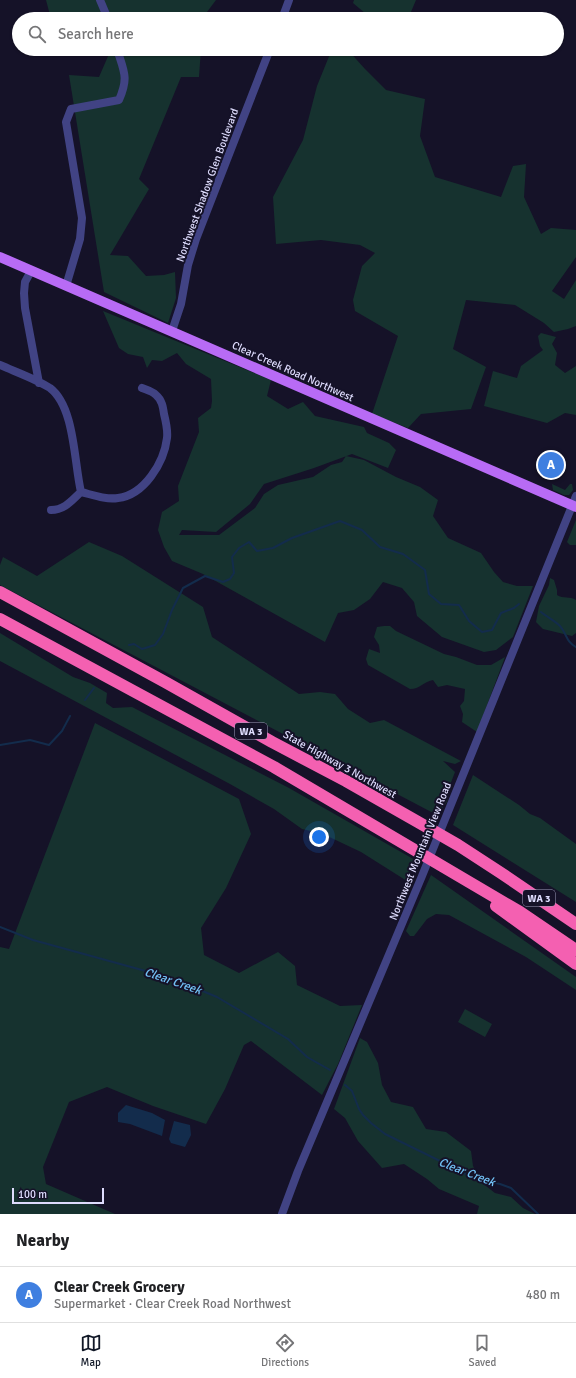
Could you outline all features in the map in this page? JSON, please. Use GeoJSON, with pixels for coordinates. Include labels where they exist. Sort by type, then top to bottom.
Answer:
{"type":"FeatureCollection","features":[{"type":"Feature","properties":{"kind":"highway","name":"State Highway 3 Northwest"},"geometry":{"type":"LineString","coordinates":[[0,592],[144,670],[272,742],[346,781],[458,845],[576,924]]}},
{"type":"Feature","properties":{"kind":"highway","name":"WA 3"},"geometry":{"type":"LineString","coordinates":[[0,619],[274,767],[520,912],[576,950]]}},
{"type":"Feature","properties":{"kind":"highway"},"geometry":{"type":"LineString","coordinates":[[435,862],[576,964]]}},
{"type":"Feature","properties":{"kind":"highway"},"geometry":{"type":"LineString","coordinates":[[501,873],[576,918]]}},
{"type":"Feature","properties":{"kind":"main road","name":"Clear Creek Road Northwest"},"geometry":{"type":"LineString","coordinates":[[0,257],[172,332],[575,503]]}},
{"type":"Feature","properties":{"kind":"street"},"geometry":{"type":"LineString","coordinates":[[100,0],[105,12]]}},
{"type":"Feature","properties":{"kind":"street"},"geometry":{"type":"LineString","coordinates":[[285,12],[289,0]]}},
{"type":"Feature","properties":{"kind":"street"},"geometry":{"type":"LineString","coordinates":[[66,286],[80,239],[82,218],[66,122],[71,109],[119,100],[124,88],[125,75],[119,56]]}},
{"type":"Feature","properties":{"kind":"street","name":"Northwest Shadow Glen Boulevard"},"geometry":{"type":"LineString","coordinates":[[172,332],[182,304],[188,265],[196,239],[267,56]]}},
{"type":"Feature","properties":{"kind":"street"},"geometry":{"type":"LineString","coordinates":[[31,271],[26,282],[24,293],[40,383]]}},
{"type":"Feature","properties":{"kind":"street"},"geometry":{"type":"LineString","coordinates":[[0,365],[40,383],[50,389],[59,398],[69,419],[82,492]]}},
{"type":"Feature","properties":{"kind":"street"},"geometry":{"type":"LineString","coordinates":[[82,492],[106,498],[116,499],[126,497],[134,493],[143,485],[158,465],[165,447],[167,427],[162,403],[154,393],[142,388]]}},
{"type":"Feature","properties":{"kind":"street"},"geometry":{"type":"LineString","coordinates":[[51,510],[60,510],[82,492]]}},
{"type":"Feature","properties":{"kind":"street","name":"Northwest Mountain View Road"},"geometry":{"type":"LineString","coordinates":[[282,1214],[575,503]]}},
{"type":"Feature","properties":{"kind":"green space"},"geometry":{"type":"Polygon","coordinates":[[[46,0],[216,0],[207,12],[49,12],[46,0]]]}},
{"type":"Feature","properties":{"kind":"green space"},"geometry":{"type":"Polygon","coordinates":[[[354,0],[416,0],[411,12],[364,12],[353,3],[354,0]]]}},
{"type":"Feature","properties":{"kind":"green space"},"geometry":{"type":"Polygon","coordinates":[[[108,56],[200,56],[199,77],[181,77],[139,179],[149,189],[110,255],[128,256],[146,276],[164,275],[175,272],[176,298],[168,323],[104,292],[69,75],[99,77],[108,56]]]}},
{"type":"Feature","properties":{"kind":"green space"},"geometry":{"type":"Polygon","coordinates":[[[329,56],[353,56],[386,90],[425,99],[420,136],[435,177],[501,197],[513,166],[526,164],[524,197],[541,234],[551,228],[576,230],[576,257],[552,291],[564,299],[576,280],[576,326],[554,332],[544,323],[515,305],[466,300],[453,349],[486,367],[471,409],[421,414],[408,428],[372,414],[398,336],[355,311],[353,300],[362,266],[375,253],[360,245],[321,240],[276,244],[273,197],[303,140],[317,86],[329,56]]]}},
{"type":"Feature","properties":{"kind":"green space"},"geometry":{"type":"Polygon","coordinates":[[[103,311],[271,380],[267,396],[288,409],[303,402],[315,416],[364,427],[367,433],[389,443],[396,450],[388,468],[352,454],[346,456],[364,460],[396,477],[420,487],[438,500],[433,516],[448,538],[481,553],[503,582],[517,586],[533,586],[513,637],[496,650],[484,652],[442,637],[417,616],[414,602],[402,588],[383,582],[370,599],[354,610],[338,613],[325,642],[203,574],[172,561],[164,547],[158,530],[162,512],[179,501],[178,486],[199,432],[198,418],[211,408],[211,379],[186,364],[177,353],[162,361],[152,360],[147,368],[143,357],[128,354],[119,348],[103,311]],[[346,456],[264,484],[250,504],[216,532],[182,530],[179,535],[219,535],[255,508],[264,494],[278,485],[313,477],[331,465],[342,462],[346,456]]]}},
{"type":"Feature","properties":{"kind":"green space"},"geometry":{"type":"Polygon","coordinates":[[[541,333],[556,337],[552,344],[557,353],[555,365],[565,373],[576,366],[576,415],[565,413],[547,423],[484,406],[493,371],[517,378],[521,366],[543,350],[540,346],[538,336],[541,333]]]}},
{"type":"Feature","properties":{"kind":"green space"},"geometry":{"type":"Polygon","coordinates":[[[552,484],[565,490],[570,484],[572,484],[573,490],[569,495],[564,495],[553,490],[552,484]]]}},
{"type":"Feature","properties":{"kind":"green space"},"geometry":{"type":"Polygon","coordinates":[[[576,520],[576,545],[570,545],[567,542],[576,520]]]}},
{"type":"Feature","properties":{"kind":"green space"},"geometry":{"type":"Polygon","coordinates":[[[89,542],[122,556],[203,607],[212,637],[299,694],[320,692],[335,694],[348,709],[370,723],[384,720],[461,761],[455,764],[443,761],[455,772],[450,785],[447,802],[437,815],[0,585],[0,565],[3,557],[37,576],[89,542]]]}},
{"type":"Feature","properties":{"kind":"green space"},"geometry":{"type":"Polygon","coordinates":[[[550,578],[554,580],[557,595],[576,600],[576,633],[572,636],[543,629],[536,622],[539,606],[549,585],[550,578]]]}},
{"type":"Feature","properties":{"kind":"green space"},"geometry":{"type":"Polygon","coordinates":[[[390,626],[396,631],[444,654],[477,665],[491,665],[505,657],[477,732],[462,722],[463,714],[460,706],[464,701],[465,689],[447,685],[438,687],[433,680],[416,688],[410,689],[368,665],[366,659],[369,649],[380,653],[379,645],[374,637],[377,627],[390,626]]]}},
{"type":"Feature","properties":{"kind":"green space"},"geometry":{"type":"Polygon","coordinates":[[[0,633],[73,677],[90,683],[107,693],[106,703],[113,708],[132,707],[289,788],[415,860],[407,881],[361,852],[323,834],[302,829],[274,809],[230,784],[0,661],[0,633]]]}},
{"type":"Feature","properties":{"kind":"green space"},"geometry":{"type":"Polygon","coordinates":[[[95,723],[239,799],[251,834],[226,888],[201,928],[204,955],[239,973],[278,952],[295,966],[297,985],[340,1006],[362,1005],[338,1064],[322,1095],[251,1041],[244,1045],[225,1089],[206,1124],[153,1106],[107,1087],[69,1102],[43,1167],[46,1184],[115,1214],[0,1214],[0,947],[9,949],[95,723]]]}},
{"type":"Feature","properties":{"kind":"green space"},"geometry":{"type":"Polygon","coordinates":[[[473,775],[519,805],[530,814],[540,818],[576,844],[576,902],[453,825],[473,775]]]}},
{"type":"Feature","properties":{"kind":"green space"},"geometry":{"type":"Polygon","coordinates":[[[431,875],[576,977],[576,990],[526,957],[449,915],[436,914],[427,919],[414,936],[410,936],[406,931],[431,875]]]}},
{"type":"Feature","properties":{"kind":"green space"},"geometry":{"type":"Polygon","coordinates":[[[465,1009],[492,1024],[485,1037],[458,1022],[465,1009]]]}},
{"type":"Feature","properties":{"kind":"green space"},"geometry":{"type":"Polygon","coordinates":[[[360,1038],[367,1042],[378,1063],[382,1085],[391,1102],[413,1107],[426,1129],[446,1132],[471,1151],[473,1166],[482,1183],[495,1193],[511,1197],[523,1208],[535,1214],[477,1214],[479,1206],[439,1189],[404,1164],[382,1168],[358,1141],[345,1118],[334,1109],[360,1038]]]}},
{"type":"Feature","properties":{"kind":"water"},"geometry":{"type":"Polygon","coordinates":[[[126,1105],[152,1113],[165,1120],[162,1136],[130,1124],[118,1122],[118,1113],[126,1105]]]}},
{"type":"Feature","properties":{"kind":"water"},"geometry":{"type":"Polygon","coordinates":[[[174,1121],[190,1125],[191,1135],[185,1147],[171,1143],[169,1139],[174,1121]]]}},
{"type":"Feature","properties":{"kind":"waterway"},"geometry":{"type":"LineString","coordinates":[[129,645],[134,644],[142,649],[155,645],[163,634],[172,610],[183,588],[205,576],[223,582],[230,579],[234,573],[232,557],[239,548],[249,542],[257,551],[273,548],[292,538],[340,521],[362,530],[380,547],[403,554],[425,570],[429,594],[441,604],[459,605],[469,621],[482,632],[492,630],[501,613],[514,608],[519,604]]}},
{"type":"Feature","properties":{"kind":"waterway"},"geometry":{"type":"LineString","coordinates":[[541,612],[556,622],[570,643],[576,647]]}},
{"type":"Feature","properties":{"kind":"waterway"},"geometry":{"type":"LineString","coordinates":[[85,700],[94,688]]}},
{"type":"Feature","properties":{"kind":"waterway"},"geometry":{"type":"LineString","coordinates":[[0,745],[30,740],[49,745],[62,731],[70,716]]}},
{"type":"Feature","properties":{"kind":"waterway","name":"Clear Creek"},"geometry":{"type":"LineString","coordinates":[[0,927],[33,940],[171,978],[217,997],[288,1039],[307,1057],[330,1070]]}},
{"type":"Feature","properties":{"kind":"waterway","name":"Clear Creek"},"geometry":{"type":"LineString","coordinates":[[345,1085],[352,1091],[363,1115],[385,1134],[440,1161],[449,1167],[475,1178],[511,1188],[538,1214]]}},
{"type":"Feature","properties":{"kind":"place","name":"Clear Creek Grocery"},"geometry":{"type":"Point","coordinates":[551,465]}}]}
